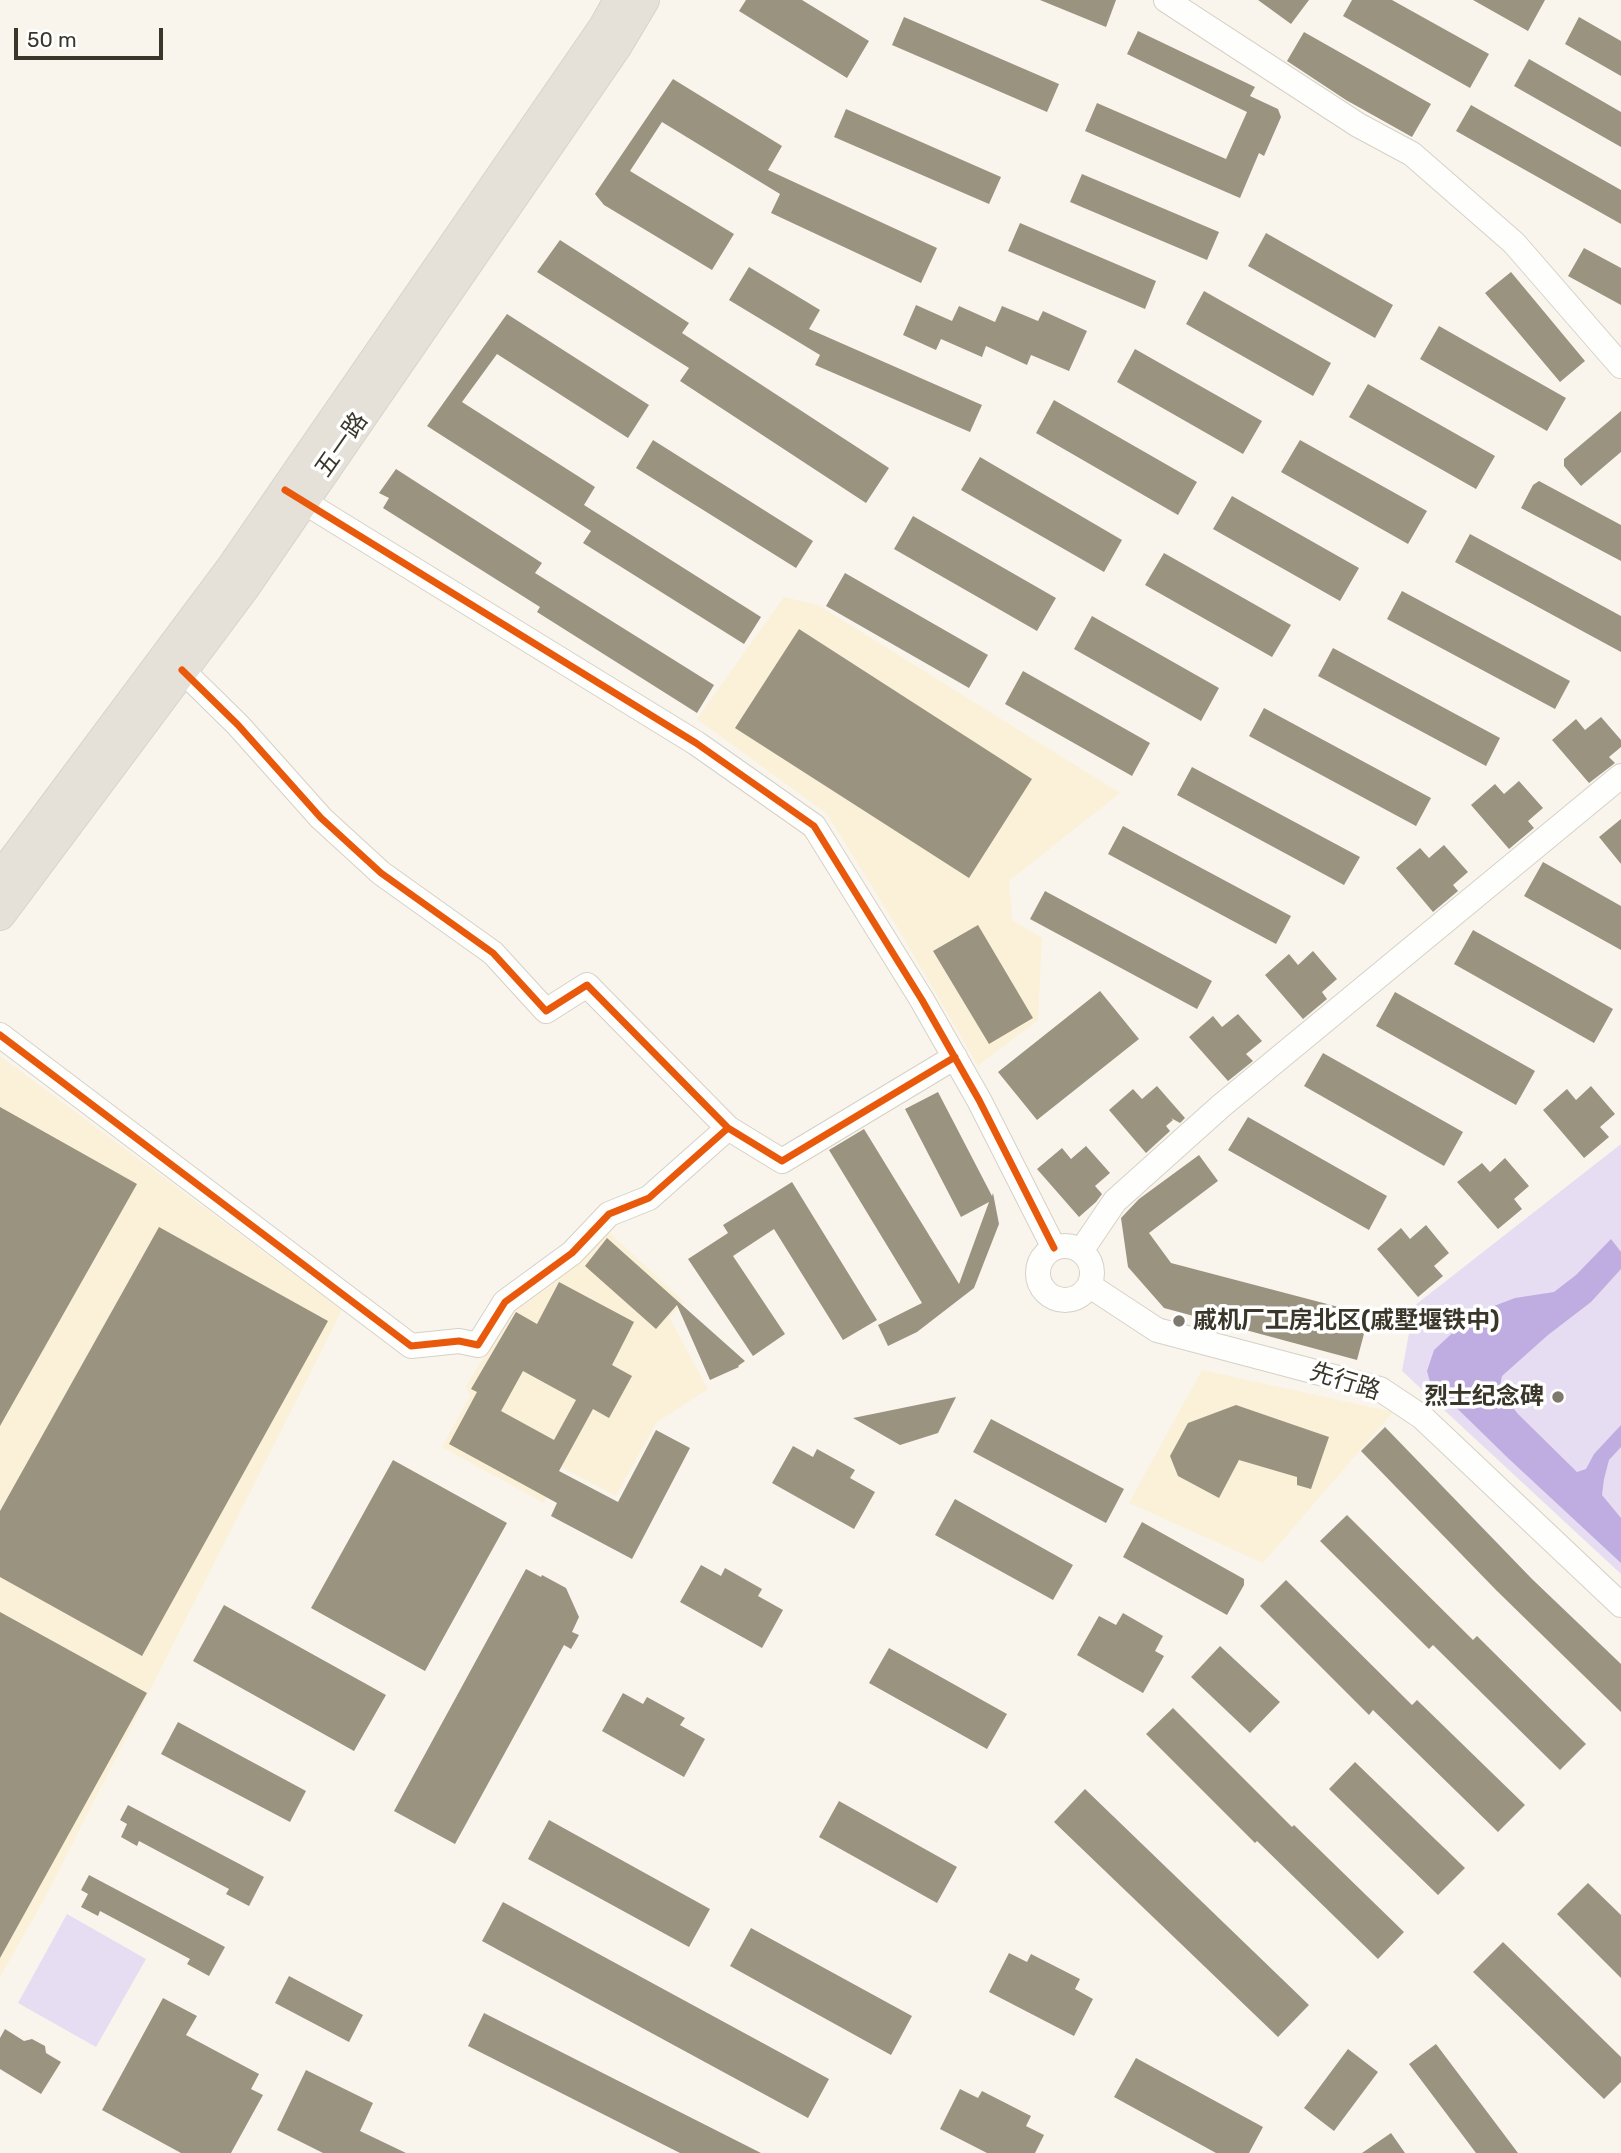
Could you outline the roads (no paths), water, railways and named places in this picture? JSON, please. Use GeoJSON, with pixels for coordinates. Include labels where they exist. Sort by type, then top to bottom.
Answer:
{"type":"FeatureCollection","features":[{"type":"Feature","properties":{"kind":"main road","name":"五一路"},"geometry":{"type":"LineString","coordinates":[[0,915],[244,588],[294,496],[604,27],[619,0]]}},
{"type":"Feature","properties":{"kind":"main road","name":"五一路"},"geometry":{"type":"LineString","coordinates":[[0,878],[232,567],[294,496],[616,47],[644,0]]}},
{"type":"Feature","properties":{"kind":"street"},"geometry":{"type":"LineString","coordinates":[[1166,0],[1358,125],[1412,154],[1514,243],[1621,366]]}},
{"type":"Feature","properties":{"kind":"street"},"geometry":{"type":"LineString","coordinates":[[294,496],[696,743],[814,826],[922,1000],[979,1100],[1054,1248]]}},
{"type":"Feature","properties":{"kind":"street"},"geometry":{"type":"LineString","coordinates":[[182,670],[238,725],[321,818],[381,873],[493,953],[546,1011],[587,985],[728,1128],[782,1161],[955,1058]]}},
{"type":"Feature","properties":{"kind":"street"},"geometry":{"type":"LineString","coordinates":[[1082,1251],[1115,1201],[1221,1106],[1621,776]]}},
{"type":"Feature","properties":{"kind":"street"},"geometry":{"type":"LineString","coordinates":[[0,1035],[411,1346],[459,1341],[478,1345],[505,1302],[572,1253],[609,1214],[649,1198],[728,1128]]}},
{"type":"Feature","properties":{"kind":"street"},"geometry":{"type":"LineString","coordinates":[[1063,1246],[1082,1251],[1092,1267],[1090,1286],[1082,1296],[1071,1300],[1059,1300],[1048,1295],[1040,1285],[1038,1273],[1046,1254],[1063,1246]]}},
{"type":"Feature","properties":{"kind":"street","name":"先行路"},"geometry":{"type":"LineString","coordinates":[[1090,1286],[1157,1330],[1380,1389],[1422,1417],[1621,1605]]}},
{"type":"Feature","properties":{"kind":"place","name":"戚机厂工房北区(戚墅堰铁中)"},"geometry":{"type":"Point","coordinates":[1179,1321]}},
{"type":"Feature","properties":{"kind":"place","name":"烈士纪念碑"},"geometry":{"type":"Point","coordinates":[1558,1397]}}]}
